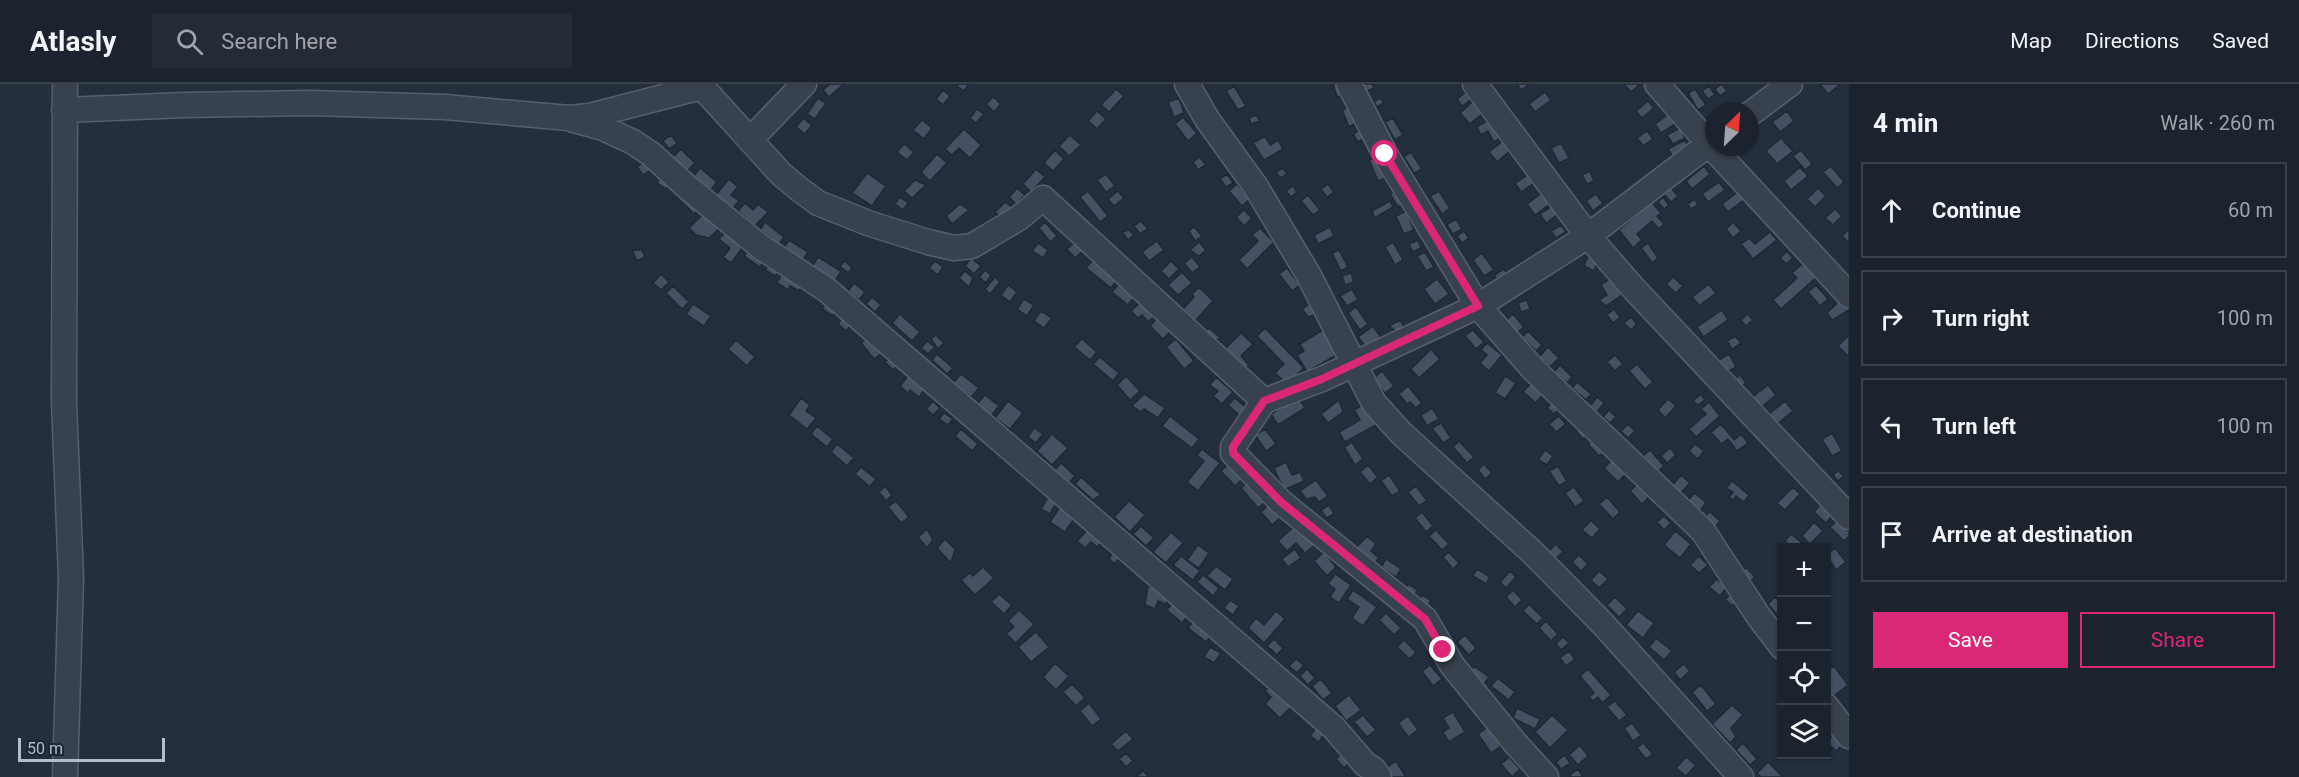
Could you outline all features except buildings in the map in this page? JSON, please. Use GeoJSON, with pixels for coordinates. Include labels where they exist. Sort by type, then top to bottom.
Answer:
{"type":"FeatureCollection","features":[{"type":"Feature","properties":{"kind":"street"},"geometry":{"type":"LineString","coordinates":[[65,84],[64,401],[71,578],[65,777]]}},
{"type":"Feature","properties":{"kind":"street"},"geometry":{"type":"LineString","coordinates":[[750,140],[804,84]]}},
{"type":"Feature","properties":{"kind":"street"},"geometry":{"type":"LineString","coordinates":[[1187,84],[1207,119],[1256,187],[1308,274],[1374,403],[1401,434],[1532,552],[1602,623],[1742,777]]}},
{"type":"Feature","properties":{"kind":"street"},"geometry":{"type":"LineString","coordinates":[[1349,84],[1385,154],[1478,306],[1534,370],[1703,531],[1777,640]]}},
{"type":"Feature","properties":{"kind":"street"},"geometry":{"type":"LineString","coordinates":[[1475,84],[1588,236],[1635,290],[1849,517]]}},
{"type":"Feature","properties":{"kind":"street"},"geometry":{"type":"LineString","coordinates":[[1657,84],[1705,135]]}},
{"type":"Feature","properties":{"kind":"street"},"geometry":{"type":"LineString","coordinates":[[1759,107],[1790,84]]}},
{"type":"Feature","properties":{"kind":"street"},"geometry":{"type":"LineString","coordinates":[[64,110],[310,103],[445,107],[569,118],[589,116],[702,87],[781,174],[818,202],[868,223],[954,248],[972,246],[1019,218],[1043,198],[1264,401]]}},
{"type":"Feature","properties":{"kind":"street"},"geometry":{"type":"LineString","coordinates":[[569,118],[603,128],[633,142],[651,154],[687,187],[761,247],[827,290],[1334,728],[1378,777]]}},
{"type":"Feature","properties":{"kind":"street"},"geometry":{"type":"LineString","coordinates":[[1546,777],[1452,665],[1425,619],[1281,502],[1233,453],[1233,447],[1264,401],[1288,393],[1478,306],[1588,236],[1705,147]]}},
{"type":"Feature","properties":{"kind":"street"},"geometry":{"type":"LineString","coordinates":[[1724,156],[1849,296]]}},
{"type":"Feature","properties":{"kind":"street"},"geometry":{"type":"LineString","coordinates":[[1831,711],[1849,736]]}},
{"type":"Feature","properties":{"kind":"route"},"geometry":{"type":"LineString","coordinates":[[1385,154],[1478,306],[1322,379],[1264,401],[1233,447],[1233,453],[1281,502],[1425,619],[1443,650]]}}]}
